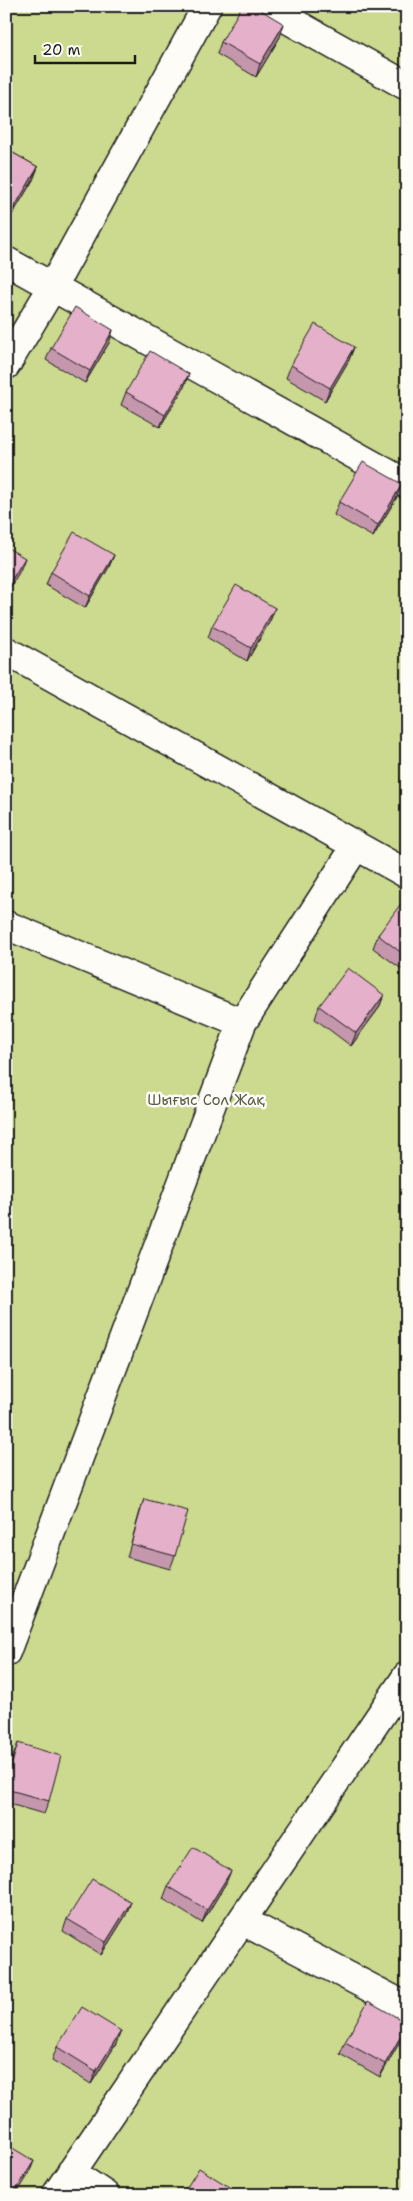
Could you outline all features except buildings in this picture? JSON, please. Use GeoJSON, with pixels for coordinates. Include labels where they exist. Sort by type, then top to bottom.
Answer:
{"type":"FeatureCollection","features":[{"type":"Feature","properties":{"kind":"street"},"geometry":{"type":"LineString","coordinates":[[6,365],[53,286],[207,6]]}},
{"type":"Feature","properties":{"kind":"street"},"geometry":{"type":"LineString","coordinates":[[264,6],[407,86]]}},
{"type":"Feature","properties":{"kind":"street"},"geometry":{"type":"LineString","coordinates":[[6,261],[407,484]]}},
{"type":"Feature","properties":{"kind":"street"},"geometry":{"type":"LineString","coordinates":[[6,651],[407,874]]}},
{"type":"Feature","properties":{"kind":"street"},"geometry":{"type":"LineString","coordinates":[[6,1652],[242,1023],[356,846]]}},
{"type":"Feature","properties":{"kind":"street"},"geometry":{"type":"LineString","coordinates":[[6,925],[242,1023]]}},
{"type":"Feature","properties":{"kind":"street"},"geometry":{"type":"LineString","coordinates":[[56,2195],[243,1922],[407,1676]]}},
{"type":"Feature","properties":{"kind":"street"},"geometry":{"type":"LineString","coordinates":[[243,1922],[407,2007]]}},
{"type":"Feature","properties":{"kind":"street"},"geometry":{"type":"LineString","coordinates":[[71,2172],[105,2195]]}},
{"type":"Feature","properties":{"kind":"green space","name":"Шығыс Сол Жақ"},"geometry":{"type":"Polygon","coordinates":[[[6,6],[407,6],[407,2195],[6,2195],[6,6]]]}}]}
